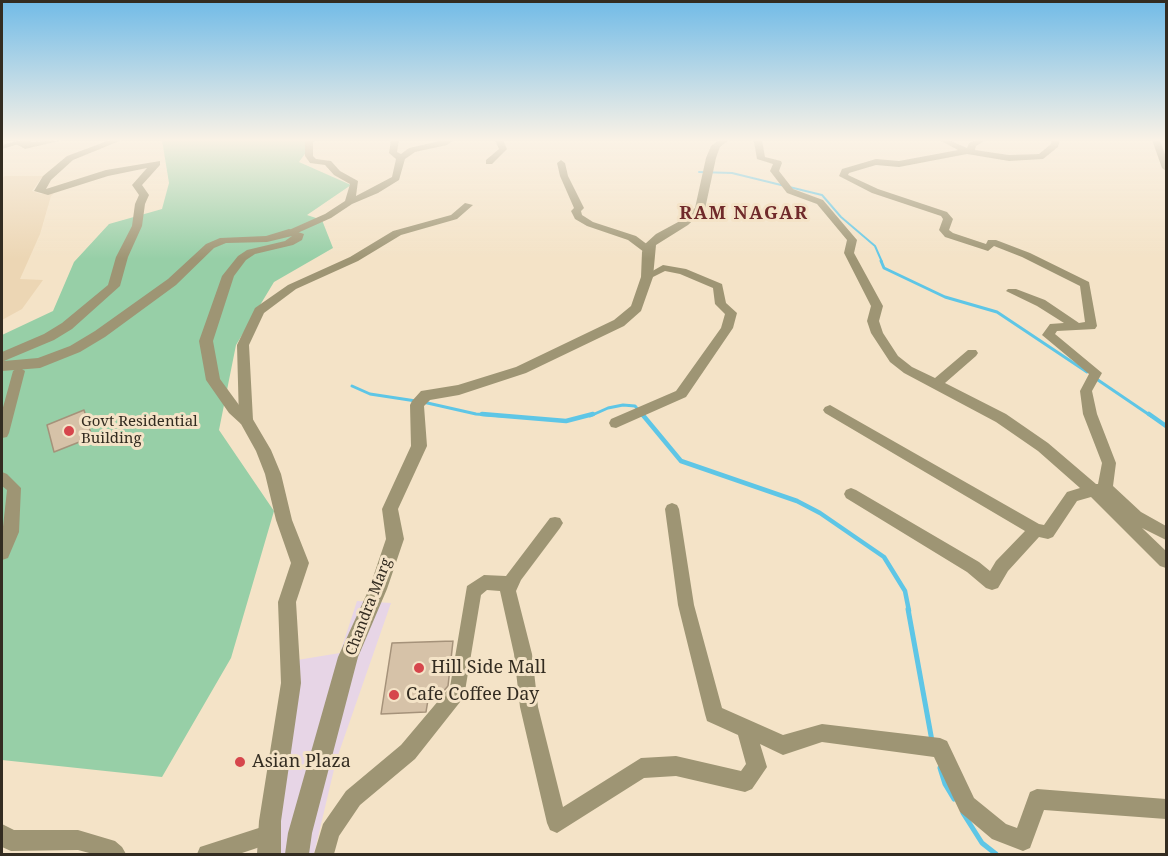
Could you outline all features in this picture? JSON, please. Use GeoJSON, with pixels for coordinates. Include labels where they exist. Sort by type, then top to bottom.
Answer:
{"type":"FeatureCollection","features":[{"type":"Feature","properties":{"kind":"street"},"geometry":{"type":"LineString","coordinates":[[46,180],[39,191],[48,192],[85,180]]}},
{"type":"Feature","properties":{"kind":"street"},"geometry":{"type":"LineString","coordinates":[[2,357],[49,337],[67,326],[114,286],[122,257],[137,226],[140,204],[144,195],[137,184],[141,180]]}},
{"type":"Feature","properties":{"kind":"street"},"geometry":{"type":"LineString","coordinates":[[349,202],[355,183],[350,180]]}},
{"type":"Feature","properties":{"kind":"street"},"geometry":{"type":"LineString","coordinates":[[2,366],[40,363],[75,349],[157,294],[210,246],[224,240],[267,239],[293,232],[328,216],[349,202],[392,180]]}},
{"type":"Feature","properties":{"kind":"street"},"geometry":{"type":"LineString","coordinates":[[566,180],[579,208],[576,211],[578,216],[590,224],[632,238],[648,250],[660,236],[684,223],[700,209],[707,180]]}},
{"type":"Feature","properties":{"kind":"street"},"geometry":{"type":"LineString","coordinates":[[782,180],[790,191],[820,202],[852,240],[849,253],[877,306],[873,321],[877,333],[894,359],[908,370],[1001,418],[1136,517],[1167,533]]}},
{"type":"Feature","properties":{"kind":"street"},"geometry":{"type":"LineString","coordinates":[[851,180],[875,191],[944,214],[948,219],[944,230],[949,235],[988,248],[992,243],[1026,255],[1085,284],[1091,326],[1054,327],[1048,335],[1096,373],[1086,391],[1090,414],[1109,463],[1099,490]]}},
{"type":"Feature","properties":{"kind":"street"},"geometry":{"type":"LineString","coordinates":[[246,420],[243,345],[259,311],[292,286],[354,259],[398,233],[454,217],[468,205]]}},
{"type":"Feature","properties":{"kind":"street"},"geometry":{"type":"LineString","coordinates":[[207,855],[268,845],[291,683],[286,602],[300,563],[284,520],[273,474],[258,438],[213,380],[206,341],[228,276],[242,258],[251,252],[289,243],[298,238],[298,234],[293,232]]}},
{"type":"Feature","properties":{"kind":"street","name":"Chandra Marg"},"geometry":{"type":"LineString","coordinates":[[297,855],[300,833],[348,657],[378,589],[394,538],[390,509],[419,446],[422,400],[513,373],[619,323],[636,308],[646,277],[648,250]]}},
{"type":"Feature","properties":{"kind":"street"},"geometry":{"type":"LineString","coordinates":[[616,423],[681,394],[727,328],[730,313],[721,304],[718,286],[691,275],[663,268],[646,277]]}},
{"type":"Feature","properties":{"kind":"street"},"geometry":{"type":"LineString","coordinates":[[1011,291],[1041,303],[1078,327]]}},
{"type":"Feature","properties":{"kind":"street"},"geometry":{"type":"LineString","coordinates":[[2,373],[44,369],[66,362],[76,353],[75,349]]}},
{"type":"Feature","properties":{"kind":"street"},"geometry":{"type":"LineString","coordinates":[[936,384],[972,353]]}},
{"type":"Feature","properties":{"kind":"street"},"geometry":{"type":"LineString","coordinates":[[2,433],[20,371]]}},
{"type":"Feature","properties":{"kind":"street"},"geometry":{"type":"LineString","coordinates":[[830,410],[1036,530],[1048,531],[1072,496],[1099,490]]}},
{"type":"Feature","properties":{"kind":"street"},"geometry":{"type":"LineString","coordinates":[[2,478],[14,488],[11,532],[2,553]]}},
{"type":"Feature","properties":{"kind":"street"},"geometry":{"type":"LineString","coordinates":[[1099,490],[1167,561]]}},
{"type":"Feature","properties":{"kind":"street"},"geometry":{"type":"LineString","coordinates":[[851,494],[973,567],[992,583],[1002,566],[1036,530]]}},
{"type":"Feature","properties":{"kind":"street"},"geometry":{"type":"LineString","coordinates":[[672,509],[686,605],[714,714],[783,745],[822,733],[940,748],[967,805],[999,832],[1023,841],[1038,799],[1167,809]]}},
{"type":"Feature","properties":{"kind":"street"},"geometry":{"type":"LineString","coordinates":[[555,523],[515,575],[508,591],[523,654],[529,706],[557,823],[641,768],[676,766],[745,782],[757,767],[746,729]]}},
{"type":"Feature","properties":{"kind":"street"},"geometry":{"type":"LineString","coordinates":[[324,855],[330,831],[353,798],[408,752],[458,691],[474,591],[484,582],[511,584]]}},
{"type":"Feature","properties":{"kind":"street"},"geometry":{"type":"LineString","coordinates":[[2,834],[11,841],[78,840],[108,848],[115,855]]}},
{"type":"Feature","properties":{"kind":"shaded area"},"geometry":{"type":"Polygon","coordinates":[[[2,180],[40,180],[32,191],[41,194],[56,191],[51,196],[40,234],[20,279],[43,280],[22,309],[2,320],[2,180]]]}},
{"type":"Feature","properties":{"kind":"shaded area"},"geometry":{"type":"Polygon","coordinates":[[[357,601],[391,603],[336,761],[314,854],[257,854],[285,662],[340,653],[357,601]]]}},
{"type":"Feature","properties":{"kind":"green space"},"geometry":{"type":"Polygon","coordinates":[[[169,180],[340,180],[351,185],[307,215],[322,220],[333,248],[274,282],[236,345],[219,430],[274,511],[231,658],[162,777],[2,760],[2,335],[53,311],[74,262],[109,224],[162,209],[169,180]]]}},
{"type":"Feature","properties":{"kind":"building","name":"Govt Residential Building"},"geometry":{"type":"Polygon","coordinates":[[[84,410],[92,437],[54,452],[47,425],[84,410]]]}},
{"type":"Feature","properties":{"kind":"building","name":"Hill Side Mall"},"geometry":{"type":"Polygon","coordinates":[[[453,641],[448,686],[441,694],[429,694],[426,712],[381,714],[392,643],[453,641]]]}},
{"type":"Feature","properties":{"kind":"waterway"},"geometry":{"type":"LineString","coordinates":[[760,180],[822,195],[841,217],[875,246],[882,262]]}},
{"type":"Feature","properties":{"kind":"waterway"},"geometry":{"type":"LineString","coordinates":[[881,261],[884,268],[945,297],[997,312],[1087,372]]}},
{"type":"Feature","properties":{"kind":"waterway"},"geometry":{"type":"LineString","coordinates":[[1095,378],[1151,416]]}},
{"type":"Feature","properties":{"kind":"waterway"},"geometry":{"type":"LineString","coordinates":[[352,386],[370,394],[416,401]]}},
{"type":"Feature","properties":{"kind":"waterway"},"geometry":{"type":"LineString","coordinates":[[423,402],[476,414],[502,416]]}},
{"type":"Feature","properties":{"kind":"waterway"},"geometry":{"type":"LineString","coordinates":[[590,416],[608,408],[623,405],[635,406],[643,416]]}},
{"type":"Feature","properties":{"kind":"waterway"},"geometry":{"type":"LineString","coordinates":[[482,414],[566,421],[593,414]]}},
{"type":"Feature","properties":{"kind":"waterway"},"geometry":{"type":"LineString","coordinates":[[642,414],[681,461],[797,501],[820,513],[884,557],[905,591],[909,611]]}},
{"type":"Feature","properties":{"kind":"waterway"},"geometry":{"type":"LineString","coordinates":[[1149,414],[1166,426]]}},
{"type":"Feature","properties":{"kind":"waterway"},"geometry":{"type":"LineString","coordinates":[[908,609],[932,741]]}},
{"type":"Feature","properties":{"kind":"waterway"},"geometry":{"type":"LineString","coordinates":[[940,768],[945,784],[954,799]]}},
{"type":"Feature","properties":{"kind":"waterway"},"geometry":{"type":"LineString","coordinates":[[963,813],[982,843],[996,854]]}},
{"type":"Feature","properties":{"kind":"place","name":"Govt Residential Building"},"geometry":{"type":"Point","coordinates":[69,431]}},
{"type":"Feature","properties":{"kind":"place","name":"Hill Side Mall"},"geometry":{"type":"Point","coordinates":[419,668]}},
{"type":"Feature","properties":{"kind":"place","name":"Cafe Coffee Day"},"geometry":{"type":"Point","coordinates":[394,695]}},
{"type":"Feature","properties":{"kind":"place","name":"Asian Plaza"},"geometry":{"type":"Point","coordinates":[240,762]}},
{"type":"Feature","properties":{"kind":"district","name":"RAM NAGAR"},"geometry":{"type":"Point","coordinates":[744,214]}}]}
